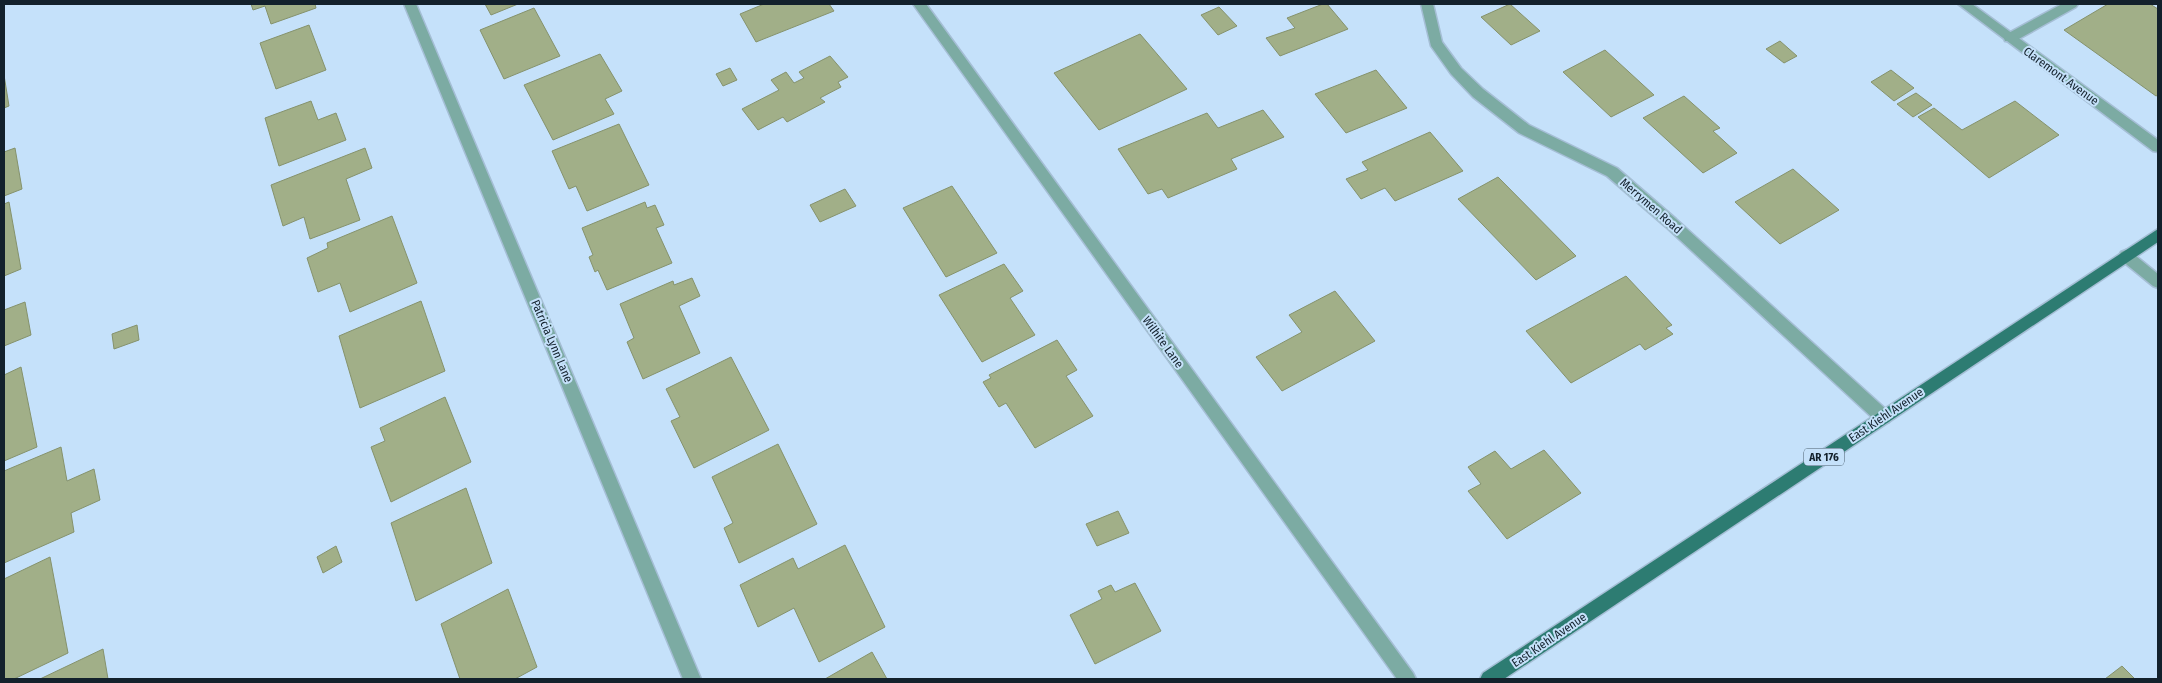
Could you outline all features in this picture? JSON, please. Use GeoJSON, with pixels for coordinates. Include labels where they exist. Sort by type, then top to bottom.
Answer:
{"type":"FeatureCollection","features":[{"type":"Feature","properties":{"kind":"main road","name":"East Kiehl Avenue"},"geometry":{"type":"LineString","coordinates":[[1489,679],[2158,235]]}},
{"type":"Feature","properties":{"kind":"street","name":"Patricia Lynn Lane"},"geometry":{"type":"LineString","coordinates":[[410,4],[692,679]]}},
{"type":"Feature","properties":{"kind":"street","name":"Wilhite Lane"},"geometry":{"type":"LineString","coordinates":[[920,4],[1407,679]]}},
{"type":"Feature","properties":{"kind":"street","name":"Merrymen Road"},"geometry":{"type":"LineString","coordinates":[[1426,4],[1436,42],[1456,71],[1478,93],[1524,130],[1612,172],[1671,223],[1883,417]]}},
{"type":"Feature","properties":{"kind":"street","name":"Claremont Avenue"},"geometry":{"type":"LineString","coordinates":[[1964,4],[2158,148]]}},
{"type":"Feature","properties":{"kind":"street"},"geometry":{"type":"LineString","coordinates":[[2010,38],[2072,4]]}},
{"type":"Feature","properties":{"kind":"street"},"geometry":{"type":"LineString","coordinates":[[2126,256],[2158,282]]}},
{"type":"Feature","properties":{"kind":"building"},"geometry":{"type":"Polygon","coordinates":[[[251,4],[315,4],[316,8],[271,24],[265,6],[253,10],[251,4]]]}},
{"type":"Feature","properties":{"kind":"building"},"geometry":{"type":"Polygon","coordinates":[[[485,4],[518,4],[491,15],[485,4]]]}},
{"type":"Feature","properties":{"kind":"building"},"geometry":{"type":"Polygon","coordinates":[[[764,4],[829,4],[834,11],[756,42],[740,14],[764,4]]]}},
{"type":"Feature","properties":{"kind":"building"},"geometry":{"type":"Polygon","coordinates":[[[1327,4],[1348,29],[1280,56],[1266,38],[1295,28],[1287,18],[1327,4]]]}},
{"type":"Feature","properties":{"kind":"building"},"geometry":{"type":"Polygon","coordinates":[[[1510,4],[1540,31],[1511,45],[1481,17],[1510,4]]]}},
{"type":"Feature","properties":{"kind":"building"},"geometry":{"type":"Polygon","coordinates":[[[2108,4],[2150,4],[2158,9],[2158,95],[2156,96],[2064,30],[2108,4]]]}},
{"type":"Feature","properties":{"kind":"building"},"geometry":{"type":"Polygon","coordinates":[[[1219,7],[1237,26],[1218,35],[1201,15],[1219,7]]]}},
{"type":"Feature","properties":{"kind":"building"},"geometry":{"type":"Polygon","coordinates":[[[534,8],[560,56],[504,79],[480,30],[534,8]]]}},
{"type":"Feature","properties":{"kind":"building"},"geometry":{"type":"Polygon","coordinates":[[[309,25],[326,70],[276,89],[260,43],[309,25]]]}},
{"type":"Feature","properties":{"kind":"building"},"geometry":{"type":"Polygon","coordinates":[[[1140,34],[1187,89],[1099,130],[1054,73],[1140,34]]]}},
{"type":"Feature","properties":{"kind":"building"},"geometry":{"type":"Polygon","coordinates":[[[1780,41],[1797,56],[1784,63],[1766,49],[1780,41]]]}},
{"type":"Feature","properties":{"kind":"building"},"geometry":{"type":"Polygon","coordinates":[[[1605,50],[1654,95],[1611,117],[1563,72],[1605,50]]]}},
{"type":"Feature","properties":{"kind":"building"},"geometry":{"type":"Polygon","coordinates":[[[600,54],[622,91],[605,99],[614,114],[553,140],[524,85],[600,54]]]}},
{"type":"Feature","properties":{"kind":"building"},"geometry":{"type":"Polygon","coordinates":[[[830,56],[848,77],[838,82],[841,87],[820,98],[825,102],[787,122],[783,117],[758,130],[742,109],[779,90],[771,80],[786,72],[794,83],[804,78],[799,72],[830,56]]]}},
{"type":"Feature","properties":{"kind":"building"},"geometry":{"type":"Polygon","coordinates":[[[730,68],[737,80],[723,86],[716,74],[730,68]]]}},
{"type":"Feature","properties":{"kind":"building"},"geometry":{"type":"Polygon","coordinates":[[[1376,70],[1407,108],[1346,133],[1315,94],[1376,70]]]}},
{"type":"Feature","properties":{"kind":"building"},"geometry":{"type":"Polygon","coordinates":[[[1891,70],[1914,88],[1894,101],[1871,82],[1891,70]]]}},
{"type":"Feature","properties":{"kind":"building"},"geometry":{"type":"Polygon","coordinates":[[[4,75],[9,106],[4,108],[4,75]]]}},
{"type":"Feature","properties":{"kind":"building"},"geometry":{"type":"Polygon","coordinates":[[[1916,93],[1932,105],[1913,117],[1897,104],[1916,93]]]}},
{"type":"Feature","properties":{"kind":"building"},"geometry":{"type":"Polygon","coordinates":[[[1684,96],[1720,128],[1713,131],[1737,153],[1703,173],[1643,118],[1684,96]]]}},
{"type":"Feature","properties":{"kind":"building"},"geometry":{"type":"Polygon","coordinates":[[[311,101],[318,120],[336,113],[346,140],[279,166],[265,118],[311,101]]]}},
{"type":"Feature","properties":{"kind":"building"},"geometry":{"type":"Polygon","coordinates":[[[2015,101],[2059,135],[1989,178],[1918,117],[1934,108],[1962,130],[2015,101]]]}},
{"type":"Feature","properties":{"kind":"building"},"geometry":{"type":"Polygon","coordinates":[[[1263,110],[1284,137],[1231,159],[1237,169],[1168,198],[1162,189],[1148,194],[1118,149],[1207,113],[1218,128],[1263,110]]]}},
{"type":"Feature","properties":{"kind":"building"},"geometry":{"type":"Polygon","coordinates":[[[619,124],[649,185],[587,211],[576,186],[569,189],[552,151],[619,124]]]}},
{"type":"Feature","properties":{"kind":"building"},"geometry":{"type":"Polygon","coordinates":[[[1430,132],[1463,171],[1395,201],[1385,188],[1361,199],[1346,179],[1368,170],[1362,162],[1430,132]]]}},
{"type":"Feature","properties":{"kind":"building"},"geometry":{"type":"Polygon","coordinates":[[[15,148],[22,189],[4,196],[4,152],[15,148]]]}},
{"type":"Feature","properties":{"kind":"building"},"geometry":{"type":"Polygon","coordinates":[[[365,148],[372,168],[346,179],[360,220],[310,239],[304,217],[283,226],[271,185],[365,148]]]}},
{"type":"Feature","properties":{"kind":"building"},"geometry":{"type":"Polygon","coordinates":[[[1793,169],[1839,210],[1780,244],[1735,202],[1793,169]]]}},
{"type":"Feature","properties":{"kind":"building"},"geometry":{"type":"Polygon","coordinates":[[[1498,177],[1576,256],[1536,280],[1458,199],[1498,177]]]}},
{"type":"Feature","properties":{"kind":"building"},"geometry":{"type":"Polygon","coordinates":[[[952,186],[997,253],[946,277],[903,208],[952,186]]]}},
{"type":"Feature","properties":{"kind":"building"},"geometry":{"type":"Polygon","coordinates":[[[845,189],[856,206],[820,222],[810,205],[845,189]]]}},
{"type":"Feature","properties":{"kind":"building"},"geometry":{"type":"Polygon","coordinates":[[[9,202],[21,269],[4,276],[4,204],[9,202]]]}},
{"type":"Feature","properties":{"kind":"building"},"geometry":{"type":"Polygon","coordinates":[[[645,202],[647,208],[655,205],[664,225],[656,228],[672,263],[607,290],[598,270],[595,272],[589,257],[593,255],[582,228],[645,202]]]}},
{"type":"Feature","properties":{"kind":"building"},"geometry":{"type":"Polygon","coordinates":[[[392,216],[417,283],[350,312],[340,283],[318,292],[307,258],[328,248],[327,243],[392,216]]]}},
{"type":"Feature","properties":{"kind":"building"},"geometry":{"type":"Polygon","coordinates":[[[1004,264],[1023,291],[1010,298],[1035,335],[982,362],[939,295],[1004,264]]]}},
{"type":"Feature","properties":{"kind":"building"},"geometry":{"type":"Polygon","coordinates":[[[1626,276],[1672,325],[1666,328],[1673,334],[1645,350],[1640,344],[1571,383],[1526,331],[1626,276]]]}},
{"type":"Feature","properties":{"kind":"building"},"geometry":{"type":"Polygon","coordinates":[[[692,278],[700,296],[679,306],[700,353],[643,379],[627,342],[634,338],[620,304],[673,281],[674,285],[692,278]]]}},
{"type":"Feature","properties":{"kind":"building"},"geometry":{"type":"Polygon","coordinates":[[[1335,291],[1375,341],[1282,391],[1256,357],[1302,332],[1289,315],[1335,291]]]}},
{"type":"Feature","properties":{"kind":"building"},"geometry":{"type":"Polygon","coordinates":[[[421,301],[445,371],[360,408],[339,336],[421,301]]]}},
{"type":"Feature","properties":{"kind":"building"},"geometry":{"type":"Polygon","coordinates":[[[25,302],[31,335],[4,346],[4,310],[25,302]]]}},
{"type":"Feature","properties":{"kind":"building"},"geometry":{"type":"Polygon","coordinates":[[[137,325],[139,340],[114,349],[112,334],[137,325]]]}},
{"type":"Feature","properties":{"kind":"building"},"geometry":{"type":"Polygon","coordinates":[[[1057,340],[1077,370],[1066,376],[1093,416],[1035,448],[1006,403],[999,407],[983,382],[991,378],[989,375],[1057,340]]]}},
{"type":"Feature","properties":{"kind":"building"},"geometry":{"type":"Polygon","coordinates":[[[731,357],[769,430],[694,468],[671,421],[680,417],[666,389],[731,357]]]}},
{"type":"Feature","properties":{"kind":"building"},"geometry":{"type":"Polygon","coordinates":[[[21,367],[37,447],[4,461],[4,375],[21,367]]]}},
{"type":"Feature","properties":{"kind":"building"},"geometry":{"type":"Polygon","coordinates":[[[445,397],[471,462],[391,502],[371,447],[385,441],[380,428],[445,397]]]}},
{"type":"Feature","properties":{"kind":"building"},"geometry":{"type":"Polygon","coordinates":[[[778,444],[817,524],[739,563],[724,528],[733,523],[712,477],[778,444]]]}},
{"type":"Feature","properties":{"kind":"building"},"geometry":{"type":"Polygon","coordinates":[[[61,447],[67,481],[94,469],[100,500],[71,513],[74,532],[4,563],[4,471],[61,447]]]}},
{"type":"Feature","properties":{"kind":"building"},"geometry":{"type":"Polygon","coordinates":[[[1544,450],[1581,493],[1507,539],[1468,491],[1481,484],[1468,467],[1495,451],[1511,469],[1544,450]]]}},
{"type":"Feature","properties":{"kind":"building"},"geometry":{"type":"Polygon","coordinates":[[[466,488],[492,563],[416,601],[391,523],[466,488]]]}},
{"type":"Feature","properties":{"kind":"building"},"geometry":{"type":"Polygon","coordinates":[[[1118,511],[1129,533],[1097,546],[1086,524],[1118,511]]]}},
{"type":"Feature","properties":{"kind":"building"},"geometry":{"type":"Polygon","coordinates":[[[845,545],[885,627],[819,662],[794,608],[758,627],[740,585],[793,558],[798,569],[845,545]]]}},
{"type":"Feature","properties":{"kind":"building"},"geometry":{"type":"Polygon","coordinates":[[[336,546],[342,562],[323,573],[317,557],[336,546]]]}},
{"type":"Feature","properties":{"kind":"building"},"geometry":{"type":"Polygon","coordinates":[[[50,557],[68,653],[14,679],[4,679],[4,579],[50,557]]]}},
{"type":"Feature","properties":{"kind":"building"},"geometry":{"type":"Polygon","coordinates":[[[1135,583],[1161,631],[1095,664],[1070,615],[1102,599],[1098,591],[1111,585],[1115,592],[1135,583]]]}},
{"type":"Feature","properties":{"kind":"building"},"geometry":{"type":"Polygon","coordinates":[[[508,589],[537,667],[515,679],[460,679],[441,624],[508,589]]]}},
{"type":"Feature","properties":{"kind":"building"},"geometry":{"type":"Polygon","coordinates":[[[103,649],[108,679],[40,679],[103,649]]]}},
{"type":"Feature","properties":{"kind":"building"},"geometry":{"type":"Polygon","coordinates":[[[872,652],[887,679],[825,679],[872,652]]]}},
{"type":"Feature","properties":{"kind":"building"},"geometry":{"type":"Polygon","coordinates":[[[2122,666],[2135,679],[2105,679],[2122,666]]]}}]}
